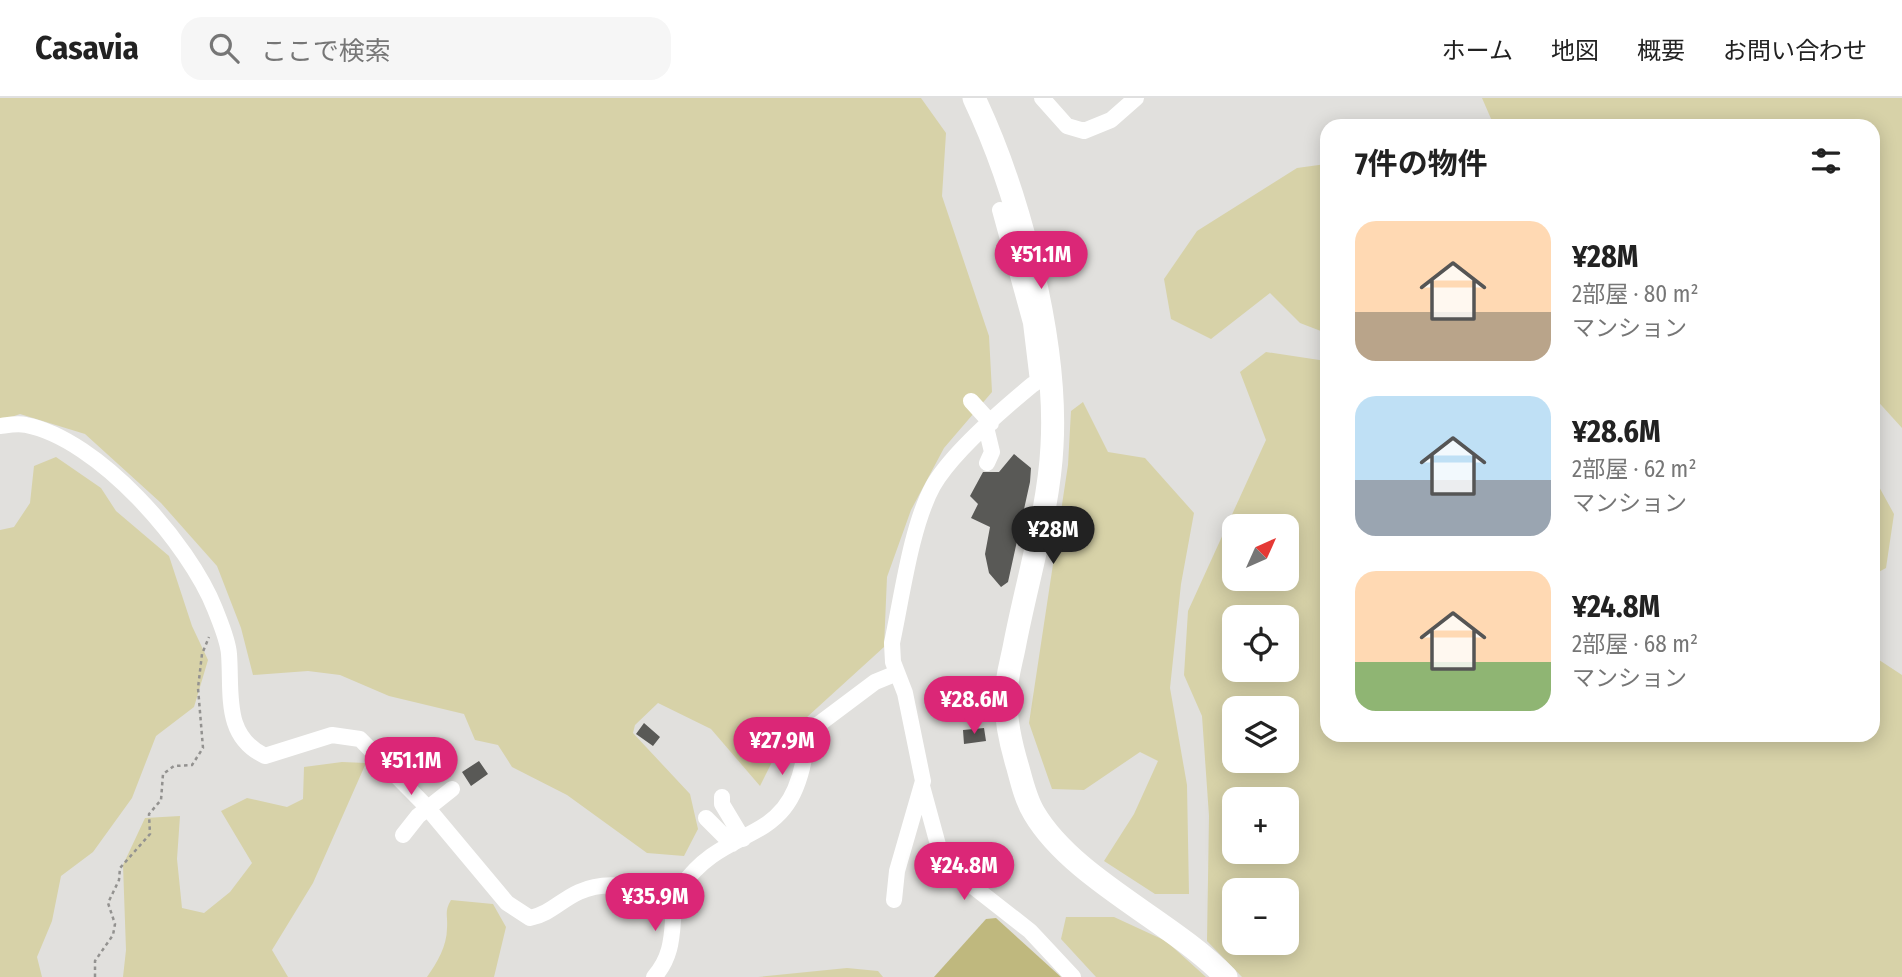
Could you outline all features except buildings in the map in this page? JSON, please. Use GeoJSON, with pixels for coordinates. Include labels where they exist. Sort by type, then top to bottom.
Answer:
{"type":"FeatureCollection","features":[{"type":"Feature","properties":{"kind":"street"},"geometry":{"type":"LineString","coordinates":[[974,98],[997,149],[1040,307],[1052,449],[1006,695],[1010,740],[1021,782],[1033,813],[1075,859],[1175,933],[1226,977]]}},
{"type":"Feature","properties":{"kind":"street"},"geometry":{"type":"LineString","coordinates":[[1042,98],[1067,126],[1084,131],[1111,120],[1136,98]]}},
{"type":"Feature","properties":{"kind":"street"},"geometry":{"type":"LineString","coordinates":[[1000,210],[1045,381]]}},
{"type":"Feature","properties":{"kind":"street"},"geometry":{"type":"LineString","coordinates":[[1045,381],[989,425],[940,475],[923,510],[892,643],[897,673],[905,693],[922,767],[922,786],[940,852],[947,866],[1030,931],[1073,977]]}},
{"type":"Feature","properties":{"kind":"street"},"geometry":{"type":"LineString","coordinates":[[971,401],[989,425],[992,452],[987,463]]}},
{"type":"Feature","properties":{"kind":"street"},"geometry":{"type":"LineString","coordinates":[[0,426],[24,424],[54,434],[82,452],[145,503],[184,549],[213,604],[229,651],[229,703],[235,729],[252,750],[265,756],[332,735],[360,739],[427,807],[507,903],[530,918],[542,916],[578,892],[601,886],[624,884],[676,899]]}},
{"type":"Feature","properties":{"kind":"street"},"geometry":{"type":"LineString","coordinates":[[653,977],[670,950],[676,899],[688,877],[768,825],[793,797],[801,779],[807,737],[811,730],[875,682],[897,673]]}},
{"type":"Feature","properties":{"kind":"street"},"geometry":{"type":"LineString","coordinates":[[894,900],[897,871],[922,786]]}},
{"type":"Feature","properties":{"kind":"street"},"geometry":{"type":"LineString","coordinates":[[403,835],[427,807],[452,789]]}},
{"type":"Feature","properties":{"kind":"street"},"geometry":{"type":"LineString","coordinates":[[722,797],[722,804],[738,842]]}},
{"type":"Feature","properties":{"kind":"street"},"geometry":{"type":"LineString","coordinates":[[706,818],[738,842]]}},
{"type":"Feature","properties":{"kind":"path"},"geometry":{"type":"LineString","coordinates":[[95,977],[95,961],[110,943],[115,924],[108,903],[111,893],[119,880],[120,868],[150,834],[149,814],[162,800],[163,774],[174,766],[192,765],[203,748],[198,688],[213,604]]}},
{"type":"Feature","properties":{"kind":"shaded area"},"geometry":{"type":"Polygon","coordinates":[[[0,98],[921,98],[946,133],[942,196],[989,336],[992,392],[944,448],[911,510],[887,577],[884,647],[784,738],[760,786],[711,729],[658,703],[635,725],[633,733],[690,794],[698,829],[684,856],[647,853],[567,795],[512,767],[498,745],[475,740],[464,714],[389,696],[340,675],[308,671],[253,675],[241,628],[217,566],[161,503],[85,434],[20,414],[0,421],[0,98]]]}},
{"type":"Feature","properties":{"kind":"shaded area"},"geometry":{"type":"Polygon","coordinates":[[[1482,98],[1902,98],[1902,428],[1880,404],[1880,119],[1491,119],[1482,98]]]}},
{"type":"Feature","properties":{"kind":"shaded area"},"geometry":{"type":"Polygon","coordinates":[[[1320,165],[1320,331],[1300,323],[1270,293],[1211,339],[1171,319],[1164,279],[1197,231],[1297,168],[1320,165]]]}},
{"type":"Feature","properties":{"kind":"shaded area"},"geometry":{"type":"Polygon","coordinates":[[[1266,352],[1320,360],[1320,742],[1880,742],[1880,661],[1902,675],[1902,977],[1242,977],[1207,941],[1209,816],[1202,716],[1184,675],[1188,611],[1222,536],[1222,592],[1298,592],[1299,514],[1232,514],[1266,440],[1240,372],[1266,352]]]}},
{"type":"Feature","properties":{"kind":"shaded area"},"geometry":{"type":"Polygon","coordinates":[[[1083,402],[1108,452],[1145,458],[1194,513],[1181,584],[1170,688],[1187,785],[1189,894],[1155,894],[1104,861],[1134,814],[1158,761],[1140,752],[1084,790],[1052,789],[1029,723],[1068,465],[1071,411],[1083,402]]]}},
{"type":"Feature","properties":{"kind":"shaded area"},"geometry":{"type":"Polygon","coordinates":[[[56,457],[101,488],[116,511],[169,556],[192,626],[208,660],[194,707],[156,736],[132,798],[93,852],[61,876],[52,921],[37,957],[42,977],[0,977],[0,530],[14,527],[30,503],[34,466],[56,457]]]}},
{"type":"Feature","properties":{"kind":"shaded area"},"geometry":{"type":"Polygon","coordinates":[[[1880,489],[1894,514],[1886,568],[1880,571],[1880,489]]]}},
{"type":"Feature","properties":{"kind":"shaded area"},"geometry":{"type":"Polygon","coordinates":[[[342,762],[366,763],[313,883],[272,950],[288,977],[123,977],[126,950],[123,865],[145,818],[180,816],[177,859],[182,908],[204,913],[230,892],[252,863],[221,811],[247,798],[287,807],[303,799],[304,767],[342,762]]]}},
{"type":"Feature","properties":{"kind":"shaded area"},"geometry":{"type":"Polygon","coordinates":[[[451,900],[493,904],[506,927],[494,977],[427,977],[443,948],[447,935],[447,911],[451,900]]]}},
{"type":"Feature","properties":{"kind":"shaded area"},"geometry":{"type":"Polygon","coordinates":[[[1066,917],[1114,917],[1166,941],[1206,977],[1096,977],[1061,939],[1066,917]]]}},
{"type":"Feature","properties":{"kind":"shaded area"},"geometry":{"type":"Polygon","coordinates":[[[996,918],[1061,977],[934,977],[986,919],[996,918]]]}},
{"type":"Feature","properties":{"kind":"shaded area"},"geometry":{"type":"Polygon","coordinates":[[[847,968],[878,971],[883,977],[758,977],[847,968]]]}}]}
